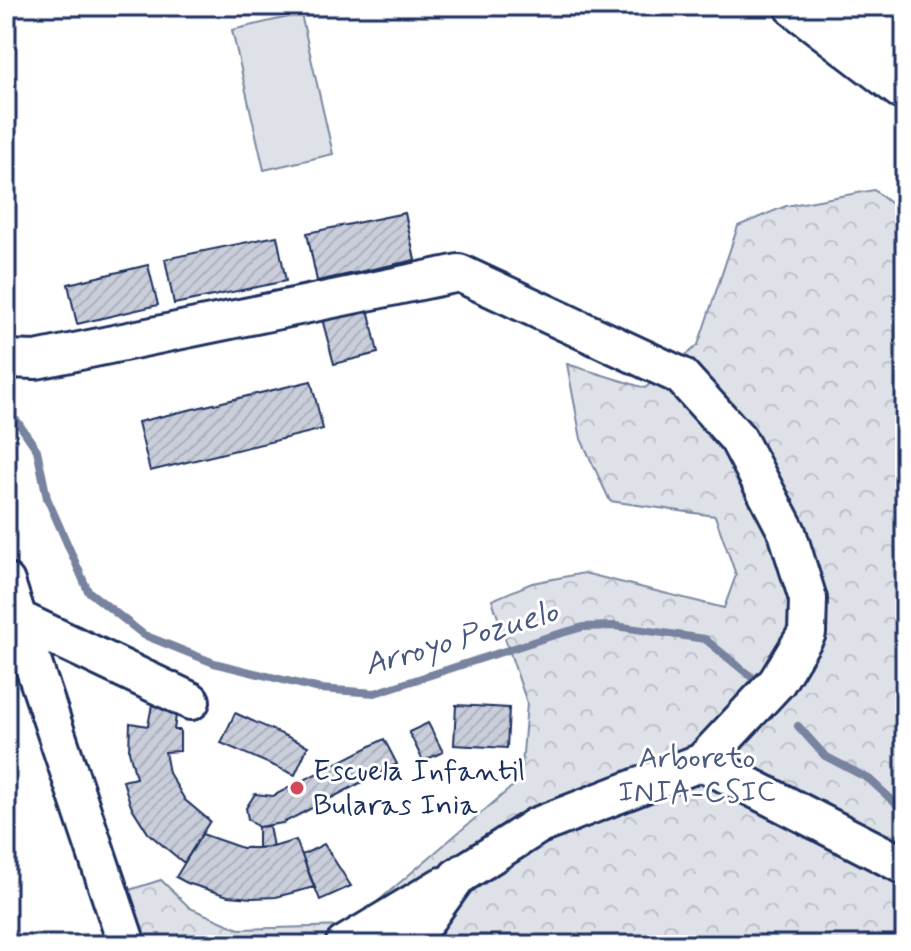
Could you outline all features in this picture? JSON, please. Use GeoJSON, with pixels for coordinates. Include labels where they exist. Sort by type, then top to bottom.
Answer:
{"type":"FeatureCollection","features":[{"type":"Feature","properties":{"kind":"highway"},"geometry":{"type":"LineString","coordinates":[[787,6],[824,13],[905,49]]}},
{"type":"Feature","properties":{"kind":"highway"},"geometry":{"type":"LineString","coordinates":[[824,13],[905,88]]}},
{"type":"Feature","properties":{"kind":"lane"},"geometry":{"type":"LineString","coordinates":[[900,6],[905,10]]}},
{"type":"Feature","properties":{"kind":"lane"},"geometry":{"type":"LineString","coordinates":[[6,359],[36,360],[459,273],[681,376],[738,439],[787,532],[808,599],[807,633],[777,682],[702,762],[537,826],[344,945]]}},
{"type":"Feature","properties":{"kind":"lane"},"geometry":{"type":"LineString","coordinates":[[6,582],[127,945]]}},
{"type":"Feature","properties":{"kind":"lane"},"geometry":{"type":"LineString","coordinates":[[18,619],[191,701]]}},
{"type":"Feature","properties":{"kind":"lane"},"geometry":{"type":"LineString","coordinates":[[702,762],[905,866]]}},
{"type":"Feature","properties":{"kind":"lane"},"geometry":{"type":"LineString","coordinates":[[408,945],[457,877]]}},
{"type":"Feature","properties":{"kind":"green space"},"geometry":{"type":"Polygon","coordinates":[[[301,14],[333,154],[264,170],[232,30],[301,14]]]}},
{"type":"Feature","properties":{"kind":"green space","name":"Arboreto INIA-CSIC"},"geometry":{"type":"Polygon","coordinates":[[[874,190],[905,215],[905,945],[142,945],[123,892],[161,880],[190,908],[239,929],[349,926],[521,779],[527,703],[492,600],[532,583],[584,573],[724,608],[736,575],[715,516],[610,501],[581,439],[567,364],[645,388],[698,345],[738,226],[786,206],[874,190]]]}},
{"type":"Feature","properties":{"kind":"building"},"geometry":{"type":"Polygon","coordinates":[[[405,213],[415,260],[317,281],[307,233],[405,213]]]}},
{"type":"Feature","properties":{"kind":"building"},"geometry":{"type":"Polygon","coordinates":[[[277,236],[286,281],[174,304],[165,259],[277,236]]]}},
{"type":"Feature","properties":{"kind":"building"},"geometry":{"type":"Polygon","coordinates":[[[148,265],[158,305],[77,324],[68,284],[148,265]]]}},
{"type":"Feature","properties":{"kind":"building"},"geometry":{"type":"Polygon","coordinates":[[[367,304],[378,353],[334,364],[321,315],[367,304]]]}},
{"type":"Feature","properties":{"kind":"building"},"geometry":{"type":"Polygon","coordinates":[[[311,381],[323,429],[150,471],[138,422],[311,381]]]}},
{"type":"Feature","properties":{"kind":"building"},"geometry":{"type":"Polygon","coordinates":[[[152,705],[177,708],[174,730],[180,730],[180,751],[165,752],[169,773],[185,800],[210,821],[184,863],[148,833],[131,806],[123,781],[136,778],[129,751],[130,723],[148,726],[152,705]]]}},
{"type":"Feature","properties":{"kind":"building"},"geometry":{"type":"Polygon","coordinates":[[[456,705],[509,708],[507,748],[454,745],[456,705]]]}},
{"type":"Feature","properties":{"kind":"building"},"geometry":{"type":"Polygon","coordinates":[[[235,713],[308,746],[295,775],[221,743],[235,713]]]}},
{"type":"Feature","properties":{"kind":"building"},"geometry":{"type":"Polygon","coordinates":[[[428,723],[443,752],[423,761],[409,732],[428,723]]]}},
{"type":"Feature","properties":{"kind":"building"},"geometry":{"type":"Polygon","coordinates":[[[384,739],[397,764],[283,823],[258,827],[248,819],[246,808],[255,794],[273,796],[384,739]]]}},
{"type":"Feature","properties":{"kind":"building"},"geometry":{"type":"Polygon","coordinates":[[[269,826],[273,847],[258,848],[258,827],[269,826]]]}},
{"type":"Feature","properties":{"kind":"building"},"geometry":{"type":"Polygon","coordinates":[[[202,834],[242,848],[273,847],[296,840],[314,887],[276,897],[252,898],[228,896],[187,883],[176,877],[202,834]]]}},
{"type":"Feature","properties":{"kind":"building"},"geometry":{"type":"Polygon","coordinates":[[[324,844],[351,886],[320,900],[302,855],[324,844]]]}},
{"type":"Feature","properties":{"kind":"waterway","name":"Arroyo Pozuelo"},"geometry":{"type":"LineString","coordinates":[[6,420],[17,421],[37,450],[47,498],[88,591],[144,635],[214,663],[320,689],[375,693],[583,627],[615,626],[705,639],[761,685]]}},
{"type":"Feature","properties":{"kind":"waterway","name":"Arroyo Pozuelo"},"geometry":{"type":"LineString","coordinates":[[798,726],[825,756],[869,779],[905,812]]}},
{"type":"Feature","properties":{"kind":"place","name":"Escuela Infantil Bularas Inia"},"geometry":{"type":"Point","coordinates":[297,788]}}]}
